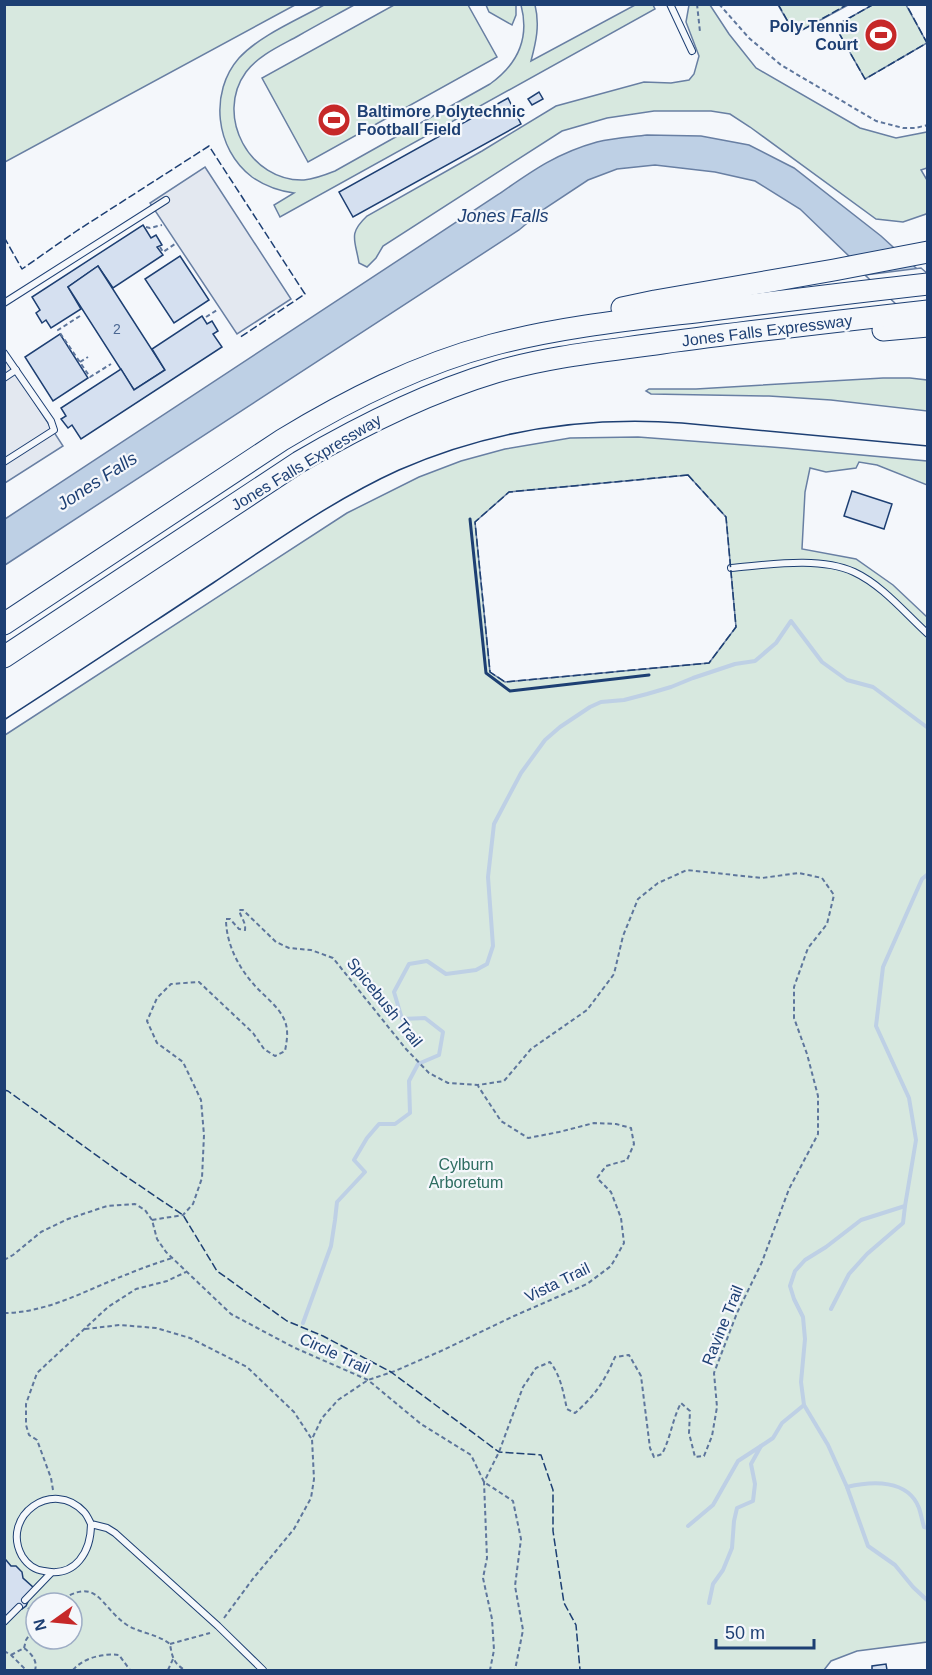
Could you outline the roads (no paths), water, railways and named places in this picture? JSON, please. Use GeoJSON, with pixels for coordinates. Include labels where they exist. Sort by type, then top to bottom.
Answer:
{"type":"FeatureCollection","features":[{"type":"Feature","properties":{"kind":"highway"},"geometry":{"type":"LineString","coordinates":[[492,345],[532,330],[655,301],[927,252]]}},
{"type":"Feature","properties":{"kind":"highway","name":"Jones Falls Expressway"},"geometry":{"type":"LineString","coordinates":[[4,624],[245,464],[327,413],[412,372],[492,345],[570,328],[927,284]]}},
{"type":"Feature","properties":{"kind":"highway"},"geometry":{"type":"LineString","coordinates":[[889,323],[927,311]]}},
{"type":"Feature","properties":{"kind":"highway"},"geometry":{"type":"LineString","coordinates":[[889,323],[927,326]]}},
{"type":"Feature","properties":{"kind":"highway","name":"Jones Falls Expressway"},"geometry":{"type":"LineString","coordinates":[[4,657],[299,462],[393,411],[459,384],[498,371],[541,361],[714,336],[889,323]]}},
{"type":"Feature","properties":{"kind":"lane"},"geometry":{"type":"LineString","coordinates":[[670,4],[692,51]]}},
{"type":"Feature","properties":{"kind":"lane"},"geometry":{"type":"LineString","coordinates":[[4,303],[166,200]]}},
{"type":"Feature","properties":{"kind":"lane"},"geometry":{"type":"LineString","coordinates":[[4,353],[51,421],[54,430],[4,462]]}},
{"type":"Feature","properties":{"kind":"lane"},"geometry":{"type":"LineString","coordinates":[[4,378],[16,370]]}},
{"type":"Feature","properties":{"kind":"lane"},"geometry":{"type":"LineString","coordinates":[[730,568],[797,563],[837,566],[854,572],[880,589],[927,634]]}},
{"type":"Feature","properties":{"kind":"lane"},"geometry":{"type":"LineString","coordinates":[[43,1500],[64,1500],[74,1504],[84,1512],[91,1524],[91,1537],[82,1558],[63,1571],[51,1573],[41,1571],[24,1559],[18,1550],[16,1529],[19,1519],[33,1504],[43,1500]]}},
{"type":"Feature","properties":{"kind":"lane"},"geometry":{"type":"LineString","coordinates":[[91,1524],[107,1528],[115,1533],[218,1626],[263,1671]]}},
{"type":"Feature","properties":{"kind":"lane"},"geometry":{"type":"LineString","coordinates":[[4,1622],[24,1604],[51,1573]]}},
{"type":"Feature","properties":{"kind":"water","name":"Jones Falls"},"geometry":{"type":"Polygon","coordinates":[[[647,135],[701,136],[749,145],[794,168],[881,236],[927,278],[927,331],[800,209],[755,181],[715,172],[655,165],[617,169],[588,180],[544,209],[519,230],[5,565],[5,519],[545,164],[597,142],[647,135]]]}},
{"type":"Feature","properties":{"kind":"waterway"},"geometry":{"type":"LineString","coordinates":[[303,1323],[331,1246],[337,1202],[365,1172],[354,1160],[367,1138],[379,1124],[395,1124],[410,1113],[409,1081],[418,1064],[439,1055],[443,1032],[425,1018],[402,1019],[394,992],[409,964],[427,961],[446,974],[476,970],[487,964],[493,946],[488,877],[494,824],[521,773],[545,740],[560,727],[601,702],[624,700],[647,694],[735,664],[755,661],[776,643],[791,621],[822,662],[847,680],[873,687],[928,728]]}},
{"type":"Feature","properties":{"kind":"waterway"},"geometry":{"type":"LineString","coordinates":[[928,874],[922,879],[883,967],[876,1026],[909,1098],[916,1140],[905,1206],[861,1220],[805,1260],[795,1271],[790,1286],[803,1317],[805,1339],[801,1382],[804,1405],[828,1445],[847,1487],[868,1546],[895,1565],[928,1601]]}},
{"type":"Feature","properties":{"kind":"waterway"},"geometry":{"type":"LineString","coordinates":[[831,1309],[849,1274],[867,1254],[903,1223],[905,1206]]}},
{"type":"Feature","properties":{"kind":"waterway"},"geometry":{"type":"LineString","coordinates":[[709,1603],[713,1584],[723,1570],[732,1548],[737,1508],[753,1501],[755,1484],[751,1464],[761,1446],[773,1438],[782,1423],[804,1405]]}},
{"type":"Feature","properties":{"kind":"waterway"},"geometry":{"type":"LineString","coordinates":[[688,1526],[713,1505],[738,1461],[761,1446]]}},
{"type":"Feature","properties":{"kind":"waterway"},"geometry":{"type":"LineString","coordinates":[[847,1487],[878,1483],[898,1487],[914,1499],[924,1527],[928,1528]]}},
{"type":"Feature","properties":{"kind":"tram line"},"geometry":{"type":"LineString","coordinates":[[4,720],[327,508],[399,470],[467,445],[538,429],[646,421],[928,446]]}},
{"type":"Feature","properties":{"kind":"place","name":"Poly Tennis Court"},"geometry":{"type":"Point","coordinates":[881,35]}},
{"type":"Feature","properties":{"kind":"place","name":"Baltimore Polytechnic Football Field"},"geometry":{"type":"Point","coordinates":[334,120]}},
{"type":"Feature","properties":{"kind":"park label","name":"Cylburn Arboretum"},"geometry":{"type":"Point","coordinates":[466,1173]}}]}
